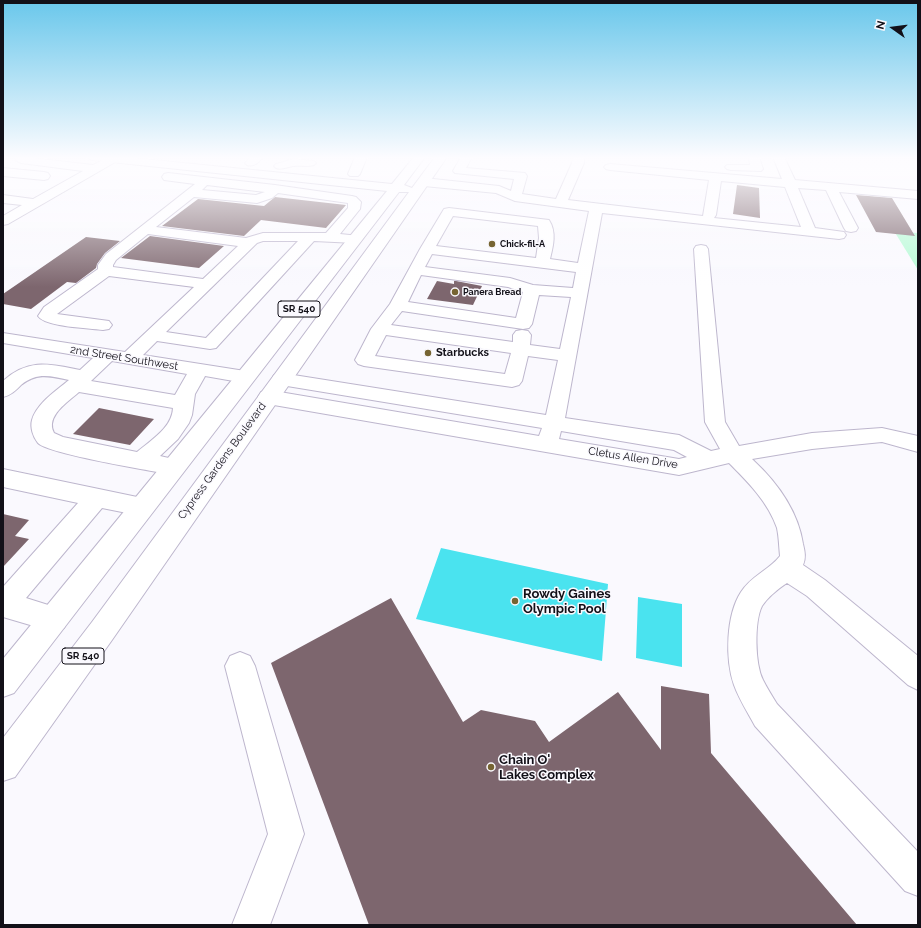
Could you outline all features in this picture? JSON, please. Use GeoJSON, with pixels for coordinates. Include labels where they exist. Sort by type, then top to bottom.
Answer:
{"type":"FeatureCollection","features":[{"type":"Feature","properties":{"kind":"street"},"geometry":{"type":"LineString","coordinates":[[13,200],[34,203]]}},
{"type":"Feature","properties":{"kind":"street"},"geometry":{"type":"LineString","coordinates":[[3,221],[39,200]]}},
{"type":"Feature","properties":{"kind":"street"},"geometry":{"type":"LineString","coordinates":[[106,271],[105,265],[111,257],[182,200]]}},
{"type":"Feature","properties":{"kind":"street"},"geometry":{"type":"LineString","coordinates":[[330,237],[354,209],[356,202],[353,200]]}},
{"type":"Feature","properties":{"kind":"street","name":"SR 540"},"geometry":{"type":"LineString","coordinates":[[3,682],[385,200]]}},
{"type":"Feature","properties":{"kind":"street","name":"Cypress Gardens Boulevard"},"geometry":{"type":"LineString","coordinates":[[3,765],[102,631],[281,379],[411,200]]}},
{"type":"Feature","properties":{"kind":"street"},"geometry":{"type":"LineString","coordinates":[[540,200],[596,208],[815,232],[845,231],[835,200]]}},
{"type":"Feature","properties":{"kind":"street"},"geometry":{"type":"LineString","coordinates":[[709,214],[713,200]]}},
{"type":"Feature","properties":{"kind":"street"},"geometry":{"type":"LineString","coordinates":[[799,200],[815,232]]}},
{"type":"Feature","properties":{"kind":"street"},"geometry":{"type":"LineString","coordinates":[[547,444],[557,412],[596,208]]}},
{"type":"Feature","properties":{"kind":"street"},"geometry":{"type":"LineString","coordinates":[[532,290],[523,324],[521,349],[512,381],[364,360],[380,329],[398,305],[426,249],[449,212],[544,223],[547,233],[542,263]]}},
{"type":"Feature","properties":{"kind":"street"},"geometry":{"type":"LineString","coordinates":[[145,230],[250,243]]}},
{"type":"Feature","properties":{"kind":"street"},"geometry":{"type":"LineString","coordinates":[[450,235],[446,242],[447,246],[496,254],[517,260],[538,254],[546,245]]}},
{"type":"Feature","properties":{"kind":"street"},"geometry":{"type":"LineString","coordinates":[[529,236],[536,237],[546,245]]}},
{"type":"Feature","properties":{"kind":"street"},"geometry":{"type":"LineString","coordinates":[[129,358],[250,243],[263,237],[330,237],[355,239]]}},
{"type":"Feature","properties":{"kind":"street"},"geometry":{"type":"LineString","coordinates":[[141,460],[166,438],[179,423],[184,411],[183,403],[194,369],[210,344],[310,237]]}},
{"type":"Feature","properties":{"kind":"street"},"geometry":{"type":"LineString","coordinates":[[426,249],[584,268]]}},
{"type":"Feature","properties":{"kind":"street"},"geometry":{"type":"LineString","coordinates":[[701,249],[715,422],[722,457]]}},
{"type":"Feature","properties":{"kind":"street"},"geometry":{"type":"LineString","coordinates":[[416,270],[510,283],[532,290],[580,293]]}},
{"type":"Feature","properties":{"kind":"street"},"geometry":{"type":"LineString","coordinates":[[103,325],[50,318],[46,316],[50,311],[90,281],[106,271],[206,284]]}},
{"type":"Feature","properties":{"kind":"street"},"geometry":{"type":"LineString","coordinates":[[398,305],[523,324]]}},
{"type":"Feature","properties":{"kind":"street"},"geometry":{"type":"LineString","coordinates":[[380,329],[567,356]]}},
{"type":"Feature","properties":{"kind":"street"},"geometry":{"type":"LineString","coordinates":[[154,335],[210,344]]}},
{"type":"Feature","properties":{"kind":"street","name":"2nd Street Southwest"},"geometry":{"type":"LineString","coordinates":[[3,338],[245,377]]}},
{"type":"Feature","properties":{"kind":"street"},"geometry":{"type":"LineString","coordinates":[[108,355],[49,408],[42,420],[42,430],[46,438],[58,444],[174,467]]}},
{"type":"Feature","properties":{"kind":"street"},"geometry":{"type":"LineString","coordinates":[[3,391],[18,378],[29,372],[40,370],[79,381],[183,403]]}},
{"type":"Feature","properties":{"kind":"street","name":"Cletus Allen Drive"},"geometry":{"type":"LineString","coordinates":[[281,379],[679,444],[722,457]]}},
{"type":"Feature","properties":{"kind":"street","name":"Cletus Allen Drive"},"geometry":{"type":"LineString","coordinates":[[268,398],[679,467],[722,457]]}},
{"type":"Feature","properties":{"kind":"street"},"geometry":{"type":"LineString","coordinates":[[722,457],[812,441],[882,435],[918,444]]}},
{"type":"Feature","properties":{"kind":"street"},"geometry":{"type":"LineString","coordinates":[[722,457],[755,475],[775,500],[789,529],[793,559],[786,568],[764,585],[751,600],[744,620],[742,648],[748,683],[766,715],[918,878]]}},
{"type":"Feature","properties":{"kind":"street"},"geometry":{"type":"LineString","coordinates":[[3,478],[142,507]]}},
{"type":"Feature","properties":{"kind":"street"},"geometry":{"type":"LineString","coordinates":[[54,618],[4,605],[96,498]]}},
{"type":"Feature","properties":{"kind":"street"},"geometry":{"type":"LineString","coordinates":[[786,568],[816,588],[918,675]]}},
{"type":"Feature","properties":{"kind":"street"},"geometry":{"type":"LineString","coordinates":[[240,666],[286,834],[251,925]]}},
{"type":"Feature","properties":{"kind":"green space"},"geometry":{"type":"Polygon","coordinates":[[[894,231],[918,233],[918,270],[894,231]]]}},
{"type":"Feature","properties":{"kind":"water","name":"Rowdy Gaines Olympic Pool"},"geometry":{"type":"Polygon","coordinates":[[[441,548],[608,584],[602,661],[416,619],[441,548]]]}},
{"type":"Feature","properties":{"kind":"water"},"geometry":{"type":"Polygon","coordinates":[[[638,597],[682,604],[682,667],[636,658],[638,597]]]}},
{"type":"Feature","properties":{"kind":"building"},"geometry":{"type":"Polygon","coordinates":[[[196,200],[264,206],[271,200],[304,200],[346,205],[326,228],[261,220],[244,236],[162,226],[196,200]]]}},
{"type":"Feature","properties":{"kind":"building"},"geometry":{"type":"Polygon","coordinates":[[[735,200],[759,200],[760,218],[733,214],[735,200]]]}},
{"type":"Feature","properties":{"kind":"building"},"geometry":{"type":"Polygon","coordinates":[[[859,200],[893,200],[915,236],[876,232],[859,200]]]}},
{"type":"Feature","properties":{"kind":"building"},"geometry":{"type":"Polygon","coordinates":[[[150,236],[224,246],[199,268],[121,258],[150,236]]]}},
{"type":"Feature","properties":{"kind":"building"},"geometry":{"type":"Polygon","coordinates":[[[86,237],[120,241],[105,253],[97,264],[96,268],[76,283],[67,282],[31,309],[3,304],[3,294],[86,237]]]}},
{"type":"Feature","properties":{"kind":"building","name":"Panera Bread"},"geometry":{"type":"Polygon","coordinates":[[[437,281],[454,284],[454,281],[456,281],[482,286],[473,305],[427,299],[437,281]]]}},
{"type":"Feature","properties":{"kind":"building"},"geometry":{"type":"Polygon","coordinates":[[[99,408],[154,419],[130,445],[73,434],[99,408]]]}},
{"type":"Feature","properties":{"kind":"building"},"geometry":{"type":"Polygon","coordinates":[[[3,514],[29,520],[15,536],[29,539],[3,567],[3,514]]]}},
{"type":"Feature","properties":{"kind":"building","name":"Chain O' Lakes Complex"},"geometry":{"type":"Polygon","coordinates":[[[391,598],[463,722],[481,710],[535,721],[549,742],[618,692],[661,750],[661,686],[709,694],[711,753],[857,925],[369,925],[271,663],[391,598]]]}},
{"type":"Feature","properties":{"kind":"place","name":"Chick-fil-A"},"geometry":{"type":"Point","coordinates":[492,244]}},
{"type":"Feature","properties":{"kind":"place","name":"Panera Bread"},"geometry":{"type":"Point","coordinates":[455,292]}},
{"type":"Feature","properties":{"kind":"place","name":"Starbucks"},"geometry":{"type":"Point","coordinates":[428,353]}},
{"type":"Feature","properties":{"kind":"place","name":"Rowdy Gaines Olympic Pool"},"geometry":{"type":"Point","coordinates":[515,601]}},
{"type":"Feature","properties":{"kind":"place","name":"Chain O' Lakes Complex"},"geometry":{"type":"Point","coordinates":[491,767]}}]}
